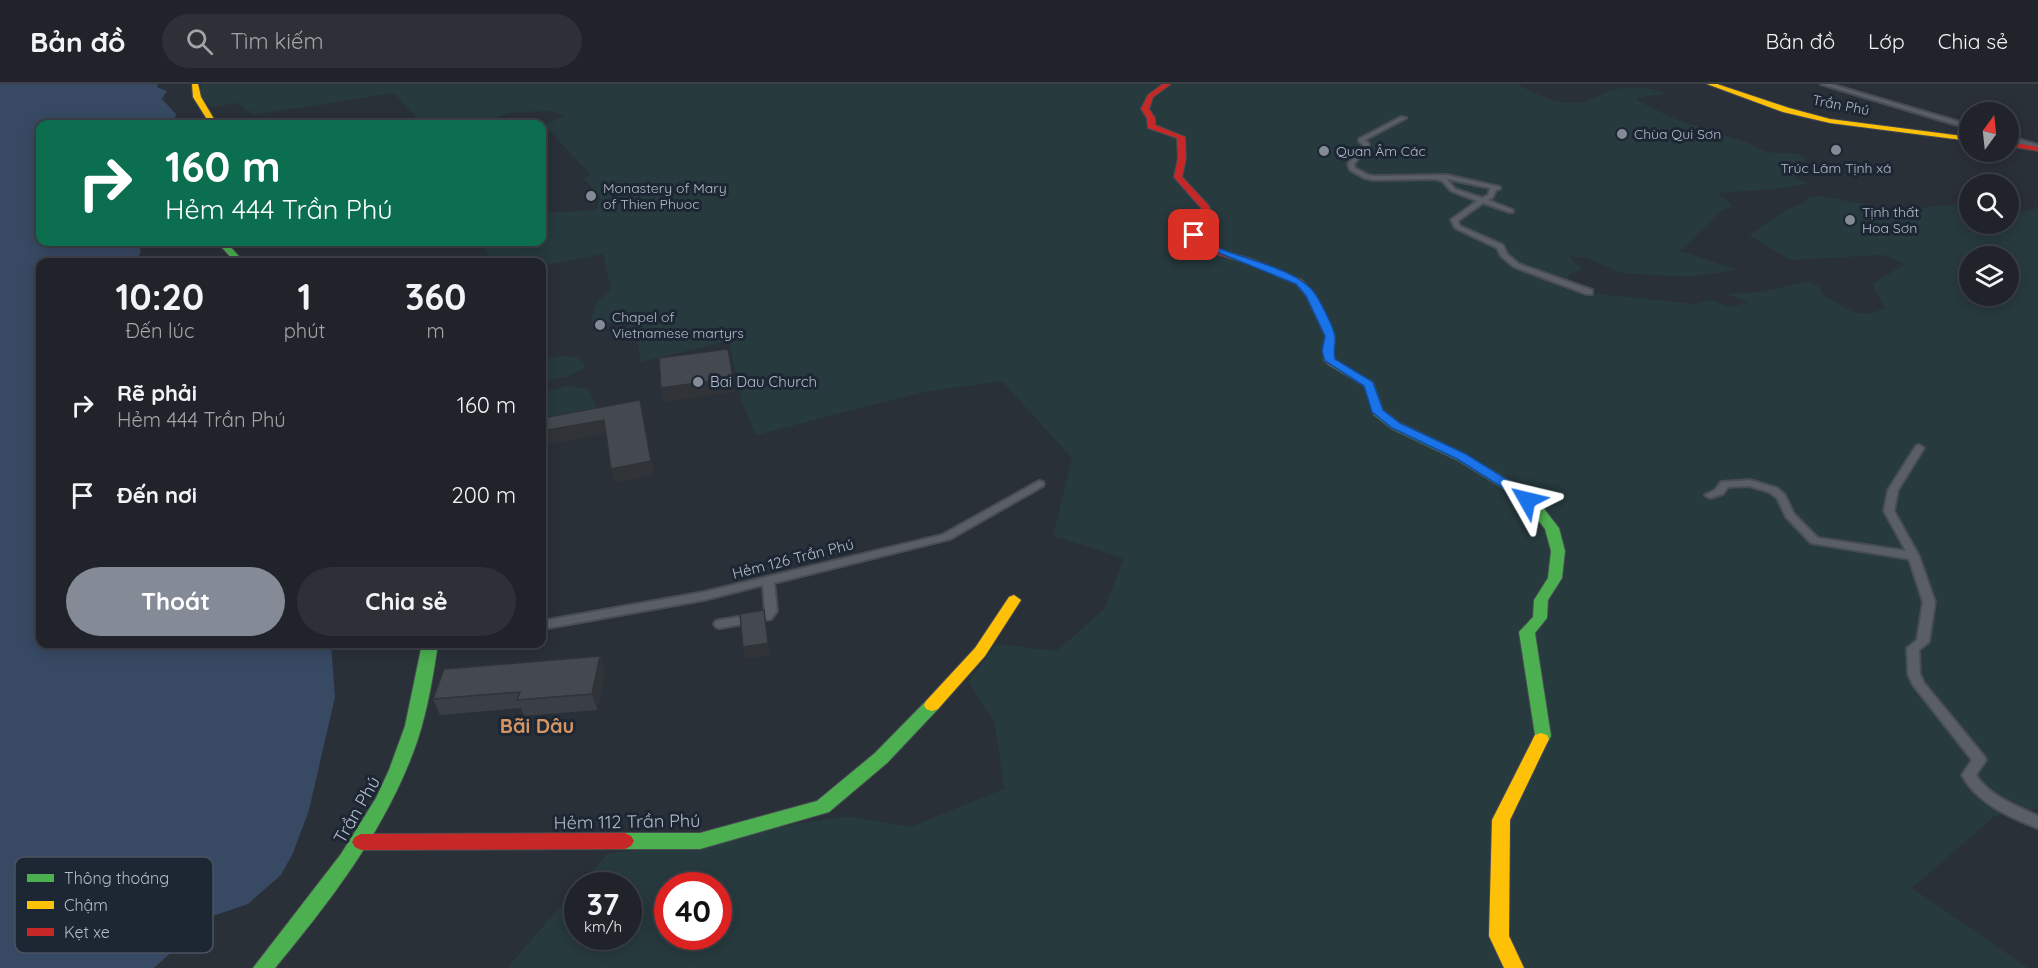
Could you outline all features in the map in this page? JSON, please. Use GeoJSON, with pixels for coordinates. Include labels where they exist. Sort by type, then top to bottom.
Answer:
{"type":"FeatureCollection","features":[{"type":"Feature","properties":{"kind":"street"},"geometry":{"type":"LineString","coordinates":[[195,84],[197,97],[211,120]]}},
{"type":"Feature","properties":{"kind":"street"},"geometry":{"type":"LineString","coordinates":[[1168,84],[1150,96],[1145,109],[1151,118],[1151,126],[1180,137],[1182,158],[1178,177],[1206,208],[1208,214],[1195,228],[1195,240],[1219,252],[1249,261],[1299,282],[1311,295],[1330,336],[1328,351],[1330,361],[1369,384],[1378,412],[1396,426],[1461,457],[1503,482],[1536,508],[1552,528],[1558,551],[1554,578],[1541,600],[1540,618],[1527,632],[1544,736],[1501,820],[1499,936],[1514,968]]}},
{"type":"Feature","properties":{"kind":"street","name":"Trần Phú"},"geometry":{"type":"LineString","coordinates":[[1710,84],[1786,110],[1830,121],[1959,138]]}},
{"type":"Feature","properties":{"kind":"street"},"geometry":{"type":"LineString","coordinates":[[1824,84],[1959,124]]}},
{"type":"Feature","properties":{"kind":"street"},"geometry":{"type":"LineString","coordinates":[[1403,118],[1364,137],[1361,140],[1366,144],[1365,151],[1358,155],[1351,164],[1352,169],[1366,177],[1373,178],[1455,178],[1496,188],[1486,200],[1477,203],[1459,216],[1455,220],[1457,227],[1500,247],[1502,253],[1520,268],[1589,292]]}},
{"type":"Feature","properties":{"kind":"street"},"geometry":{"type":"LineString","coordinates":[[2019,142],[2038,148]]}},
{"type":"Feature","properties":{"kind":"street"},"geometry":{"type":"LineString","coordinates":[[2019,145],[2038,148]]}},
{"type":"Feature","properties":{"kind":"street"},"geometry":{"type":"LineString","coordinates":[[1431,177],[1444,179],[1449,188],[1460,193],[1486,200],[1511,211]]}},
{"type":"Feature","properties":{"kind":"street"},"geometry":{"type":"LineString","coordinates":[[225,246],[236,258]]}},
{"type":"Feature","properties":{"kind":"street"},"geometry":{"type":"LineString","coordinates":[[1918,448],[1893,490],[1889,511],[1914,555],[1929,602],[1923,642],[1913,648],[1914,674],[1919,685],[1979,760],[1969,775],[1971,782],[1995,800],[2038,822]]}},
{"type":"Feature","properties":{"kind":"street","name":"Hẻm 126 Trần Phú"},"geometry":{"type":"LineString","coordinates":[[546,624],[704,596],[946,537],[1040,484]]}},
{"type":"Feature","properties":{"kind":"street"},"geometry":{"type":"LineString","coordinates":[[1710,495],[1719,492],[1725,484],[1761,485],[1773,490],[1781,497],[1790,515],[1815,541],[1914,555]]}},
{"type":"Feature","properties":{"kind":"street"},"geometry":{"type":"LineString","coordinates":[[720,624],[767,616],[771,611],[768,581]]}},
{"type":"Feature","properties":{"kind":"street","name":"Hẻm 112 Trần Phú"},"geometry":{"type":"LineString","coordinates":[[361,842],[700,841],[823,807],[881,758],[942,695],[980,652],[1014,600]]}},
{"type":"Feature","properties":{"kind":"street","name":"Trần Phú"},"geometry":{"type":"LineString","coordinates":[[263,968],[310,912],[361,842],[385,802],[405,757],[423,693],[430,648]]}},
{"type":"Feature","properties":{"kind":"green space"},"geometry":{"type":"Polygon","coordinates":[[[202,84],[1517,84],[1546,98],[1571,103],[1586,101],[1616,89],[1646,88],[1668,94],[1638,97],[1636,100],[1675,119],[1748,143],[1766,152],[1800,154],[1807,160],[1795,164],[1804,172],[1794,178],[1809,183],[1777,189],[1718,193],[1733,206],[1722,210],[1680,251],[1737,270],[1689,277],[1621,273],[1587,258],[1571,256],[1572,260],[1582,268],[1568,276],[1570,291],[1695,304],[1710,300],[1731,307],[1748,302],[1726,294],[1761,292],[1809,281],[1819,287],[1823,295],[1853,312],[1869,314],[1886,308],[1872,284],[1905,264],[1883,255],[1790,260],[1749,235],[1790,208],[1803,204],[1810,197],[1820,196],[1897,210],[1958,204],[1959,234],[2019,234],[2019,213],[2038,208],[2038,809],[1995,816],[1912,888],[2028,968],[507,968],[564,902],[564,950],[642,950],[642,872],[591,872],[607,854],[848,816],[910,827],[1004,789],[995,723],[968,682],[997,644],[1057,651],[1104,609],[1124,558],[1053,536],[1072,458],[1002,381],[923,392],[756,435],[742,402],[729,341],[640,362],[637,330],[624,324],[590,322],[597,302],[611,290],[603,254],[546,265],[546,258],[490,258],[482,246],[546,246],[546,213],[597,210],[600,197],[583,178],[591,175],[546,127],[546,123],[565,116],[552,111],[508,113],[495,120],[396,120],[416,117],[394,93],[252,115],[238,103],[212,107],[203,99],[199,90],[202,84]]]}},
{"type":"Feature","properties":{"kind":"green space"},"geometry":{"type":"Polygon","coordinates":[[[576,357],[584,363],[584,368],[569,376],[546,381],[546,358],[576,357]]]}},
{"type":"Feature","properties":{"kind":"green space"},"geometry":{"type":"Polygon","coordinates":[[[569,386],[589,389],[597,409],[546,423],[546,391],[569,386]]]}},
{"type":"Feature","properties":{"kind":"water"},"geometry":{"type":"Polygon","coordinates":[[[0,84],[158,84],[157,87],[167,91],[162,99],[176,114],[175,120],[36,120],[36,246],[139,246],[141,252],[138,258],[36,258],[36,648],[331,648],[335,697],[309,810],[293,853],[281,875],[248,904],[213,916],[213,857],[15,857],[15,953],[170,953],[154,968],[0,968],[0,84]]]}},
{"type":"Feature","properties":{"kind":"building"},"geometry":{"type":"Polygon","coordinates":[[[728,349],[733,378],[661,388],[659,358],[728,349]]]}},
{"type":"Feature","properties":{"kind":"building"},"geometry":{"type":"Polygon","coordinates":[[[640,400],[651,461],[611,469],[604,420],[546,430],[546,417],[640,400]]]}},
{"type":"Feature","properties":{"kind":"building"},"geometry":{"type":"Polygon","coordinates":[[[764,610],[768,643],[743,647],[740,614],[764,610]]]}},
{"type":"Feature","properties":{"kind":"building"},"geometry":{"type":"Polygon","coordinates":[[[600,656],[592,694],[517,700],[520,692],[433,699],[444,669],[600,656]]]}},
{"type":"Feature","properties":{"kind":"traffic: fast"},"geometry":{"type":"LineString","coordinates":[[225,246],[236,258]]}},
{"type":"Feature","properties":{"kind":"traffic: fast"},"geometry":{"type":"LineString","coordinates":[[1333,363],[1369,384],[1378,412],[1396,426],[1461,457],[1517,491],[1536,508],[1552,528],[1558,551],[1555,578],[1541,600],[1540,618],[1527,632],[1543,736],[1541,739]]}},
{"type":"Feature","properties":{"kind":"traffic: fast"},"geometry":{"type":"LineString","coordinates":[[263,968],[328,888],[348,860],[383,801],[398,770],[414,726],[429,648]]}},
{"type":"Feature","properties":{"kind":"traffic: fast"},"geometry":{"type":"LineString","coordinates":[[625,841],[700,841],[823,807],[881,758],[932,705]]}},
{"type":"Feature","properties":{"kind":"traffic: slow"},"geometry":{"type":"LineString","coordinates":[[195,84],[197,97],[211,120]]}},
{"type":"Feature","properties":{"kind":"traffic: slow"},"geometry":{"type":"LineString","coordinates":[[1710,84],[1786,110],[1830,121],[1959,138]]}},
{"type":"Feature","properties":{"kind":"traffic: slow"},"geometry":{"type":"LineString","coordinates":[[932,705],[980,652],[1014,600]]}},
{"type":"Feature","properties":{"kind":"traffic: slow"},"geometry":{"type":"LineString","coordinates":[[1514,968],[1499,936],[1501,820],[1541,739]]}},
{"type":"Feature","properties":{"kind":"traffic: jam"},"geometry":{"type":"LineString","coordinates":[[1168,84],[1150,96],[1145,109],[1151,118],[1151,126],[1181,137],[1182,158],[1178,177],[1206,208],[1208,214],[1195,228],[1195,240],[1219,252],[1249,261],[1299,282],[1311,295],[1330,336],[1328,351],[1330,361],[1333,363]]}},
{"type":"Feature","properties":{"kind":"traffic: jam"},"geometry":{"type":"LineString","coordinates":[[2019,146],[2038,149]]}},
{"type":"Feature","properties":{"kind":"traffic: jam"},"geometry":{"type":"LineString","coordinates":[[361,842],[625,841]]}},
{"type":"Feature","properties":{"kind":"place","name":"Chùa Qui Sơn"},"geometry":{"type":"Point","coordinates":[1622,134]}},
{"type":"Feature","properties":{"kind":"place","name":"Trúc Lâm Tịnh xá"},"geometry":{"type":"Point","coordinates":[1836,150]}},
{"type":"Feature","properties":{"kind":"place","name":"Quan Âm Các"},"geometry":{"type":"Point","coordinates":[1324,151]}},
{"type":"Feature","properties":{"kind":"place","name":"Monastery of Mary of Thien Phuoc"},"geometry":{"type":"Point","coordinates":[591,196]}},
{"type":"Feature","properties":{"kind":"place","name":"Tịnh thất Hoa Sơn"},"geometry":{"type":"Point","coordinates":[1850,220]}},
{"type":"Feature","properties":{"kind":"place","name":"Chapel of Vietnamese martyrs"},"geometry":{"type":"Point","coordinates":[600,325]}},
{"type":"Feature","properties":{"kind":"place","name":"Bai Dau Church"},"geometry":{"type":"Point","coordinates":[698,382]}},
{"type":"Feature","properties":{"kind":"district","name":"Bãi Dâu"},"geometry":{"type":"Point","coordinates":[537,726]}},
{"type":"Feature","properties":{"kind":"route"},"geometry":{"type":"LineString","coordinates":[[1194,235],[1195,240],[1204,246],[1249,261],[1299,282],[1311,295],[1330,336],[1328,351],[1330,361],[1369,384],[1378,412],[1396,426],[1461,457],[1507,484],[1527,500]]}}]}
